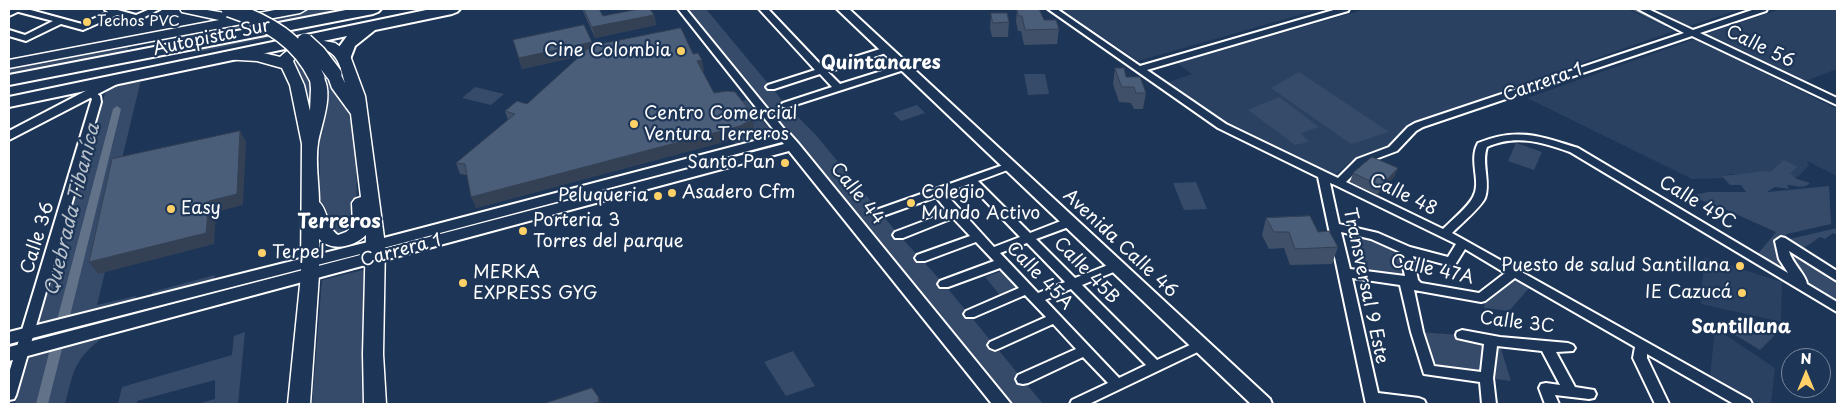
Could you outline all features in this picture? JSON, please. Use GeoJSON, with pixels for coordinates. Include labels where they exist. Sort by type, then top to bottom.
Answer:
{"type":"FeatureCollection","features":[{"type":"Feature","properties":{"kind":"highway","name":"Autopista Sur"},"geometry":{"type":"LineString","coordinates":[[9,80],[375,17],[452,9]]}},
{"type":"Feature","properties":{"kind":"highway","name":"Autopista Sur"},"geometry":{"type":"LineString","coordinates":[[9,102],[227,56],[375,17]]}},
{"type":"Feature","properties":{"kind":"highway"},"geometry":{"type":"LineString","coordinates":[[344,56],[344,52],[351,41],[375,17]]}},
{"type":"Feature","properties":{"kind":"main road"},"geometry":{"type":"LineString","coordinates":[[186,9],[225,17],[250,13],[257,9],[299,35],[318,54],[334,74],[348,101],[359,114]]}},
{"type":"Feature","properties":{"kind":"main road"},"geometry":{"type":"LineString","coordinates":[[156,35],[174,29],[186,22],[190,16],[186,9]]}},
{"type":"Feature","properties":{"kind":"main road"},"geometry":{"type":"LineString","coordinates":[[229,9],[264,22],[290,39],[310,61],[317,78],[319,102],[318,115],[310,144]]}},
{"type":"Feature","properties":{"kind":"main road"},"geometry":{"type":"LineString","coordinates":[[9,64],[291,9]]}},
{"type":"Feature","properties":{"kind":"main road"},"geometry":{"type":"LineString","coordinates":[[299,404],[310,268],[310,144],[297,85],[285,60],[290,54],[310,45],[330,46],[344,56],[357,96],[376,252],[373,354],[375,404]]}},
{"type":"Feature","properties":{"kind":"main road"},"geometry":{"type":"LineString","coordinates":[[227,56],[261,57],[286,65]]}},
{"type":"Feature","properties":{"kind":"main road"},"geometry":{"type":"LineString","coordinates":[[310,194],[328,238],[336,241],[352,237],[359,232],[362,226],[361,198],[366,163]]}},
{"type":"Feature","properties":{"kind":"street"},"geometry":{"type":"LineString","coordinates":[[9,13],[18,9],[83,27],[116,12]]}},
{"type":"Feature","properties":{"kind":"street"},"geometry":{"type":"LineString","coordinates":[[105,9],[137,18],[156,9]]}},
{"type":"Feature","properties":{"kind":"street","name":"Calle 44"},"geometry":{"type":"LineString","coordinates":[[682,9],[1002,404]]}},
{"type":"Feature","properties":{"kind":"street"},"geometry":{"type":"LineString","coordinates":[[763,9],[838,88]]}},
{"type":"Feature","properties":{"kind":"street","name":"Avenida Calle 46"},"geometry":{"type":"LineString","coordinates":[[842,9],[1263,404]]}},
{"type":"Feature","properties":{"kind":"street","name":"Calle 48"},"geometry":{"type":"LineString","coordinates":[[1052,9],[1222,126],[1463,243],[1745,404]]}},
{"type":"Feature","properties":{"kind":"street"},"geometry":{"type":"LineString","coordinates":[[1139,69],[1345,9]]}},
{"type":"Feature","properties":{"kind":"street","name":"Calle 56"},"geometry":{"type":"LineString","coordinates":[[1642,9],[1837,102]]}},
{"type":"Feature","properties":{"kind":"street","name":"Carrera 1"},"geometry":{"type":"LineString","coordinates":[[1339,183],[1360,161],[1393,149],[1412,129],[1419,126],[1763,9]]}},
{"type":"Feature","properties":{"kind":"street"},"geometry":{"type":"LineString","coordinates":[[9,33],[26,38],[60,21]]}},
{"type":"Feature","properties":{"kind":"street"},"geometry":{"type":"LineString","coordinates":[[771,87],[886,50]]}},
{"type":"Feature","properties":{"kind":"street"},"geometry":{"type":"LineString","coordinates":[[786,105],[904,67]]}},
{"type":"Feature","properties":{"kind":"street"},"geometry":{"type":"LineString","coordinates":[[9,136],[117,79]]}},
{"type":"Feature","properties":{"kind":"street","name":"Calle 36"},"geometry":{"type":"LineString","coordinates":[[9,395],[15,352],[27,333],[96,102],[97,98],[91,92]]}},
{"type":"Feature","properties":{"kind":"street"},"geometry":{"type":"LineString","coordinates":[[1445,234],[1479,198],[1481,190],[1477,156],[1482,146],[1507,136],[1536,137]]}},
{"type":"Feature","properties":{"kind":"street","name":"Calle 49C"},"geometry":{"type":"LineString","coordinates":[[1536,137],[1574,150],[1837,308]]}},
{"type":"Feature","properties":{"kind":"street","name":"Carrera 1"},"geometry":{"type":"LineString","coordinates":[[15,352],[111,319],[142,304],[376,252],[789,142]]}},
{"type":"Feature","properties":{"kind":"street"},"geometry":{"type":"LineString","coordinates":[[880,213],[1009,166]]}},
{"type":"Feature","properties":{"kind":"street","name":"Transversal 9 Este"},"geometry":{"type":"LineString","coordinates":[[1323,175],[1373,401]]}},
{"type":"Feature","properties":{"kind":"street","name":"Calle 45B"},"geometry":{"type":"LineString","coordinates":[[970,179],[1155,366]]}},
{"type":"Feature","properties":{"kind":"street","name":"Calle 45A"},"geometry":{"type":"LineString","coordinates":[[937,191],[955,213],[1117,384]]}},
{"type":"Feature","properties":{"kind":"street"},"geometry":{"type":"LineString","coordinates":[[899,235],[955,213]]}},
{"type":"Feature","properties":{"kind":"street"},"geometry":{"type":"LineString","coordinates":[[992,252],[1070,222]]}},
{"type":"Feature","properties":{"kind":"street"},"geometry":{"type":"LineString","coordinates":[[1335,227],[1374,236],[1406,250],[1451,262],[1463,243]]}},
{"type":"Feature","properties":{"kind":"street"},"geometry":{"type":"LineString","coordinates":[[921,258],[978,237]]}},
{"type":"Feature","properties":{"kind":"street"},"geometry":{"type":"LineString","coordinates":[[1807,289],[1787,265],[1781,252],[1781,241],[1837,277]]}},
{"type":"Feature","properties":{"kind":"street"},"geometry":{"type":"LineString","coordinates":[[1406,250],[1408,281],[1417,332],[1429,370],[1486,378]]}},
{"type":"Feature","properties":{"kind":"street"},"geometry":{"type":"LineString","coordinates":[[944,284],[1002,263]]}},
{"type":"Feature","properties":{"kind":"street"},"geometry":{"type":"LineString","coordinates":[[970,314],[1033,294],[1074,285],[1117,266]]}},
{"type":"Feature","properties":{"kind":"street","name":"Carrera 1"},"geometry":{"type":"LineString","coordinates":[[9,338],[27,333],[111,319],[129,322],[310,268]]}},
{"type":"Feature","properties":{"kind":"street","name":"Calle 47A"},"geometry":{"type":"LineString","coordinates":[[1346,273],[1408,281],[1417,286],[1481,298],[1513,273]]}},
{"type":"Feature","properties":{"kind":"street"},"geometry":{"type":"LineString","coordinates":[[129,322],[144,313],[146,308],[142,304]]}},
{"type":"Feature","properties":{"kind":"street"},"geometry":{"type":"LineString","coordinates":[[996,345],[1055,318]]}},
{"type":"Feature","properties":{"kind":"street","name":"Calle 3C"},"geometry":{"type":"LineString","coordinates":[[1462,335],[1491,341],[1568,348]]}},
{"type":"Feature","properties":{"kind":"street"},"geometry":{"type":"LineString","coordinates":[[1489,404],[1486,378],[1490,360],[1491,341]]}},
{"type":"Feature","properties":{"kind":"street"},"geometry":{"type":"LineString","coordinates":[[1077,404],[1201,345]]}},
{"type":"Feature","properties":{"kind":"street"},"geometry":{"type":"LineString","coordinates":[[1546,346],[1570,391]]}},
{"type":"Feature","properties":{"kind":"street"},"geometry":{"type":"LineString","coordinates":[[1645,346],[1641,348],[1640,358],[1662,404]]}},
{"type":"Feature","properties":{"kind":"street"},"geometry":{"type":"LineString","coordinates":[[1023,379],[1085,350]]}},
{"type":"Feature","properties":{"kind":"street"},"geometry":{"type":"LineString","coordinates":[[1552,404],[1546,388],[1589,394]]}},
{"type":"Feature","properties":{"kind":"street"},"geometry":{"type":"LineString","coordinates":[[1373,401],[1419,404]]}},
{"type":"Feature","properties":{"kind":"shaded area"},"geometry":{"type":"Polygon","coordinates":[[[312,9],[362,9],[181,43],[182,34],[312,9]]]}},
{"type":"Feature","properties":{"kind":"shaded area"},"geometry":{"type":"Polygon","coordinates":[[[429,9],[443,9],[9,99],[9,96],[429,9]]]}},
{"type":"Feature","properties":{"kind":"shaded area"},"geometry":{"type":"Polygon","coordinates":[[[687,9],[706,9],[786,105],[815,134],[899,235],[944,284],[1043,404],[1012,404],[687,9]]]}},
{"type":"Feature","properties":{"kind":"shaded area"},"geometry":{"type":"Polygon","coordinates":[[[1061,9],[1320,9],[1138,61],[1061,9]]]}},
{"type":"Feature","properties":{"kind":"shaded area"},"geometry":{"type":"Polygon","coordinates":[[[1366,9],[1627,9],[1674,31],[1408,124],[1387,148],[1351,161],[1334,176],[1237,130],[1166,83],[1192,74],[1177,63],[1366,9]]]}},
{"type":"Feature","properties":{"kind":"shaded area"},"geometry":{"type":"Polygon","coordinates":[[[1651,9],[1741,9],[1689,26],[1651,9]]]}},
{"type":"Feature","properties":{"kind":"shaded area"},"geometry":{"type":"Polygon","coordinates":[[[1781,9],[1837,9],[1837,69],[1803,82],[1705,34],[1781,9]]]}},
{"type":"Feature","properties":{"kind":"shaded area"},"geometry":{"type":"Polygon","coordinates":[[[333,25],[194,53],[195,50],[333,25]]]}},
{"type":"Feature","properties":{"kind":"shaded area"},"geometry":{"type":"Polygon","coordinates":[[[1695,39],[1837,109],[1837,176],[1807,161],[1809,165],[1798,177],[1730,174],[1727,178],[1692,179],[1527,98],[1695,39]]]}},
{"type":"Feature","properties":{"kind":"shaded area"},"geometry":{"type":"Polygon","coordinates":[[[129,44],[127,54],[9,76],[9,68],[129,44]]]}},
{"type":"Feature","properties":{"kind":"shaded area"},"geometry":{"type":"Polygon","coordinates":[[[323,47],[338,59],[344,71],[345,94],[355,145],[357,226],[338,238],[328,229],[320,200],[320,136],[323,97],[311,117],[303,81],[291,62],[297,52],[323,47]]]}},
{"type":"Feature","properties":{"kind":"shaded area"},"geometry":{"type":"Polygon","coordinates":[[[1299,72],[1389,132],[1351,144],[1271,88],[1299,72]]]}},
{"type":"Feature","properties":{"kind":"shaded area"},"geometry":{"type":"Polygon","coordinates":[[[1024,74],[1045,74],[1049,94],[1028,95],[1024,74]]]}},
{"type":"Feature","properties":{"kind":"shaded area"},"geometry":{"type":"Polygon","coordinates":[[[141,80],[119,171],[98,273],[105,272],[97,305],[136,296],[135,299],[38,324],[106,91],[115,85],[141,80]]]}},
{"type":"Feature","properties":{"kind":"shaded area"},"geometry":{"type":"Polygon","coordinates":[[[475,87],[504,94],[491,105],[462,98],[475,87]]]}},
{"type":"Feature","properties":{"kind":"shaded area"},"geometry":{"type":"Polygon","coordinates":[[[1279,97],[1319,127],[1301,133],[1309,142],[1295,145],[1248,110],[1279,97]]]}},
{"type":"Feature","properties":{"kind":"shaded area"},"geometry":{"type":"Polygon","coordinates":[[[746,100],[774,135],[735,145],[734,139],[748,135],[754,130],[752,123],[737,103],[746,100]]]}},
{"type":"Feature","properties":{"kind":"shaded area"},"geometry":{"type":"Polygon","coordinates":[[[917,105],[925,113],[901,121],[893,113],[917,105]]]}},
{"type":"Feature","properties":{"kind":"shaded area"},"geometry":{"type":"Polygon","coordinates":[[[1516,143],[1542,152],[1534,170],[1508,161],[1516,143]]]}},
{"type":"Feature","properties":{"kind":"shaded area"},"geometry":{"type":"Polygon","coordinates":[[[755,148],[759,151],[395,250],[394,244],[755,148]]]}},
{"type":"Feature","properties":{"kind":"shaded area"},"geometry":{"type":"Polygon","coordinates":[[[1784,160],[1798,167],[1790,173],[1797,179],[1810,183],[1802,187],[1787,185],[1789,189],[1775,187],[1767,192],[1746,192],[1741,185],[1730,185],[1722,176],[1770,172],[1784,160]]]}},
{"type":"Feature","properties":{"kind":"shaded area"},"geometry":{"type":"Polygon","coordinates":[[[1196,182],[1207,209],[1184,210],[1173,183],[1196,182]]]}},
{"type":"Feature","properties":{"kind":"shaded area"},"geometry":{"type":"Polygon","coordinates":[[[1829,186],[1831,224],[1787,234],[1781,241],[1837,228],[1837,235],[1833,233],[1825,239],[1820,237],[1798,252],[1837,276],[1837,304],[1757,255],[1776,232],[1720,207],[1689,196],[1708,192],[1768,192],[1829,186]]]}},
{"type":"Feature","properties":{"kind":"shaded area"},"geometry":{"type":"Polygon","coordinates":[[[1349,235],[1377,240],[1400,251],[1403,276],[1358,269],[1349,235]]]}},
{"type":"Feature","properties":{"kind":"shaded area","name":"IE Cazucá"},"geometry":{"type":"Polygon","coordinates":[[[1704,257],[1782,282],[1781,322],[1701,304],[1704,257]]]}},
{"type":"Feature","properties":{"kind":"shaded area"},"geometry":{"type":"Polygon","coordinates":[[[295,269],[295,274],[150,312],[151,307],[295,269]]]}},
{"type":"Feature","properties":{"kind":"shaded area"},"geometry":{"type":"Polygon","coordinates":[[[367,269],[366,404],[312,404],[322,280],[367,269]]]}},
{"type":"Feature","properties":{"kind":"shaded area"},"geometry":{"type":"Polygon","coordinates":[[[1002,271],[1021,293],[1004,300],[985,277],[1002,271]]]}},
{"type":"Feature","properties":{"kind":"shaded area"},"geometry":{"type":"Polygon","coordinates":[[[215,275],[214,279],[152,295],[152,292],[215,275]]]}},
{"type":"Feature","properties":{"kind":"shaded area"},"geometry":{"type":"Polygon","coordinates":[[[1513,277],[1531,286],[1509,311],[1484,308],[1485,300],[1513,277]]]}},
{"type":"Feature","properties":{"kind":"shaded area"},"geometry":{"type":"Polygon","coordinates":[[[227,300],[228,304],[102,338],[85,353],[76,367],[65,404],[15,404],[30,356],[57,345],[227,300]]]}},
{"type":"Feature","properties":{"kind":"shaded area"},"geometry":{"type":"Polygon","coordinates":[[[1754,319],[1778,332],[1760,350],[1732,333],[1754,319]]]}},
{"type":"Feature","properties":{"kind":"shaded area"},"geometry":{"type":"Polygon","coordinates":[[[1715,328],[1775,368],[1771,404],[1758,404],[1710,377],[1715,328]]]}},
{"type":"Feature","properties":{"kind":"shaded area"},"geometry":{"type":"Polygon","coordinates":[[[245,332],[238,404],[197,404],[215,399],[215,380],[137,401],[137,404],[118,404],[122,387],[232,355],[234,336],[245,332]]]}},
{"type":"Feature","properties":{"kind":"shaded area"},"geometry":{"type":"Polygon","coordinates":[[[1418,332],[1460,335],[1499,342],[1511,381],[1430,370],[1418,332]]]}},
{"type":"Feature","properties":{"kind":"shaded area"},"geometry":{"type":"Polygon","coordinates":[[[793,351],[815,386],[786,396],[764,362],[793,351]]]}},
{"type":"Feature","properties":{"kind":"building"},"geometry":{"type":"Polygon","coordinates":[[[584,9],[599,9],[603,16],[639,9],[650,9],[654,15],[592,27],[584,9]]]}},
{"type":"Feature","properties":{"kind":"building"},"geometry":{"type":"Polygon","coordinates":[[[1017,9],[1039,9],[1044,20],[1056,20],[1059,29],[1025,30],[1022,16],[1019,16],[1017,9]]]}},
{"type":"Feature","properties":{"kind":"building"},"geometry":{"type":"Polygon","coordinates":[[[991,13],[1007,13],[1009,22],[993,23],[991,13]]]}},
{"type":"Feature","properties":{"kind":"building"},"geometry":{"type":"Polygon","coordinates":[[[584,25],[592,42],[519,58],[513,40],[584,25]]]}},
{"type":"Feature","properties":{"kind":"building","name":"Centro Comercial Ventura Terreros"},"geometry":{"type":"Polygon","coordinates":[[[681,28],[693,54],[698,53],[702,60],[697,61],[714,93],[735,92],[751,112],[753,119],[740,126],[471,197],[465,164],[456,163],[515,114],[505,111],[517,101],[527,104],[591,46],[681,28]]]}},
{"type":"Feature","properties":{"kind":"building"},"geometry":{"type":"Polygon","coordinates":[[[1115,68],[1124,68],[1126,77],[1140,77],[1146,93],[1136,93],[1134,87],[1122,87],[1115,68]]]}},
{"type":"Feature","properties":{"kind":"building","name":"Easy"},"geometry":{"type":"Polygon","coordinates":[[[240,131],[237,194],[209,201],[206,233],[89,262],[112,159],[240,131]]]}},
{"type":"Feature","properties":{"kind":"building"},"geometry":{"type":"Polygon","coordinates":[[[1372,157],[1398,168],[1381,186],[1353,173],[1372,157]]]}},
{"type":"Feature","properties":{"kind":"building"},"geometry":{"type":"Polygon","coordinates":[[[1310,216],[1318,232],[1329,231],[1338,247],[1295,249],[1289,232],[1274,232],[1266,218],[1310,216]]]}},
{"type":"Feature","properties":{"kind":"building"},"geometry":{"type":"Polygon","coordinates":[[[592,388],[599,398],[599,402],[591,404],[543,404],[592,388]]]}},
{"type":"Feature","properties":{"kind":"waterway"},"geometry":{"type":"LineString","coordinates":[[1635,9],[1668,24]]}},
{"type":"Feature","properties":{"kind":"waterway","name":"Quebrada Tibaníca"},"geometry":{"type":"LineString","coordinates":[[63,320],[117,109]]}},
{"type":"Feature","properties":{"kind":"waterway","name":"Quebrada Tibaníca"},"geometry":{"type":"LineString","coordinates":[[42,404],[57,345]]}},
{"type":"Feature","properties":{"kind":"place","name":"Techos PVC"},"geometry":{"type":"Point","coordinates":[87,22]}},
{"type":"Feature","properties":{"kind":"place","name":"Cine Colombia"},"geometry":{"type":"Point","coordinates":[681,51]}},
{"type":"Feature","properties":{"kind":"place","name":"Centro Comercial Ventura Terreros"},"geometry":{"type":"Point","coordinates":[634,124]}},
{"type":"Feature","properties":{"kind":"place","name":"Santo Pan"},"geometry":{"type":"Point","coordinates":[785,163]}},
{"type":"Feature","properties":{"kind":"place","name":"Asadero Cfm"},"geometry":{"type":"Point","coordinates":[672,193]}},
{"type":"Feature","properties":{"kind":"place","name":"Peluqueria"},"geometry":{"type":"Point","coordinates":[658,196]}},
{"type":"Feature","properties":{"kind":"place","name":"Colegio Mundo Activo"},"geometry":{"type":"Point","coordinates":[911,203]}},
{"type":"Feature","properties":{"kind":"place","name":"Easy"},"geometry":{"type":"Point","coordinates":[171,209]}},
{"type":"Feature","properties":{"kind":"place","name":"Porteria 3 Torres del parque"},"geometry":{"type":"Point","coordinates":[523,231]}},
{"type":"Feature","properties":{"kind":"place","name":"Terpel"},"geometry":{"type":"Point","coordinates":[262,253]}},
{"type":"Feature","properties":{"kind":"place","name":"Puesto de salud Santillana"},"geometry":{"type":"Point","coordinates":[1740,266]}},
{"type":"Feature","properties":{"kind":"place","name":"MERKA EXPRESS GYG"},"geometry":{"type":"Point","coordinates":[463,283]}},
{"type":"Feature","properties":{"kind":"place","name":"IE Cazucá"},"geometry":{"type":"Point","coordinates":[1742,293]}},
{"type":"Feature","properties":{"kind":"district","name":"Quintanares"},"geometry":{"type":"Point","coordinates":[881,64]}},
{"type":"Feature","properties":{"kind":"district","name":"Terreros"},"geometry":{"type":"Point","coordinates":[339,222]}},
{"type":"Feature","properties":{"kind":"district","name":"Santillana"},"geometry":{"type":"Point","coordinates":[1741,328]}}]}
